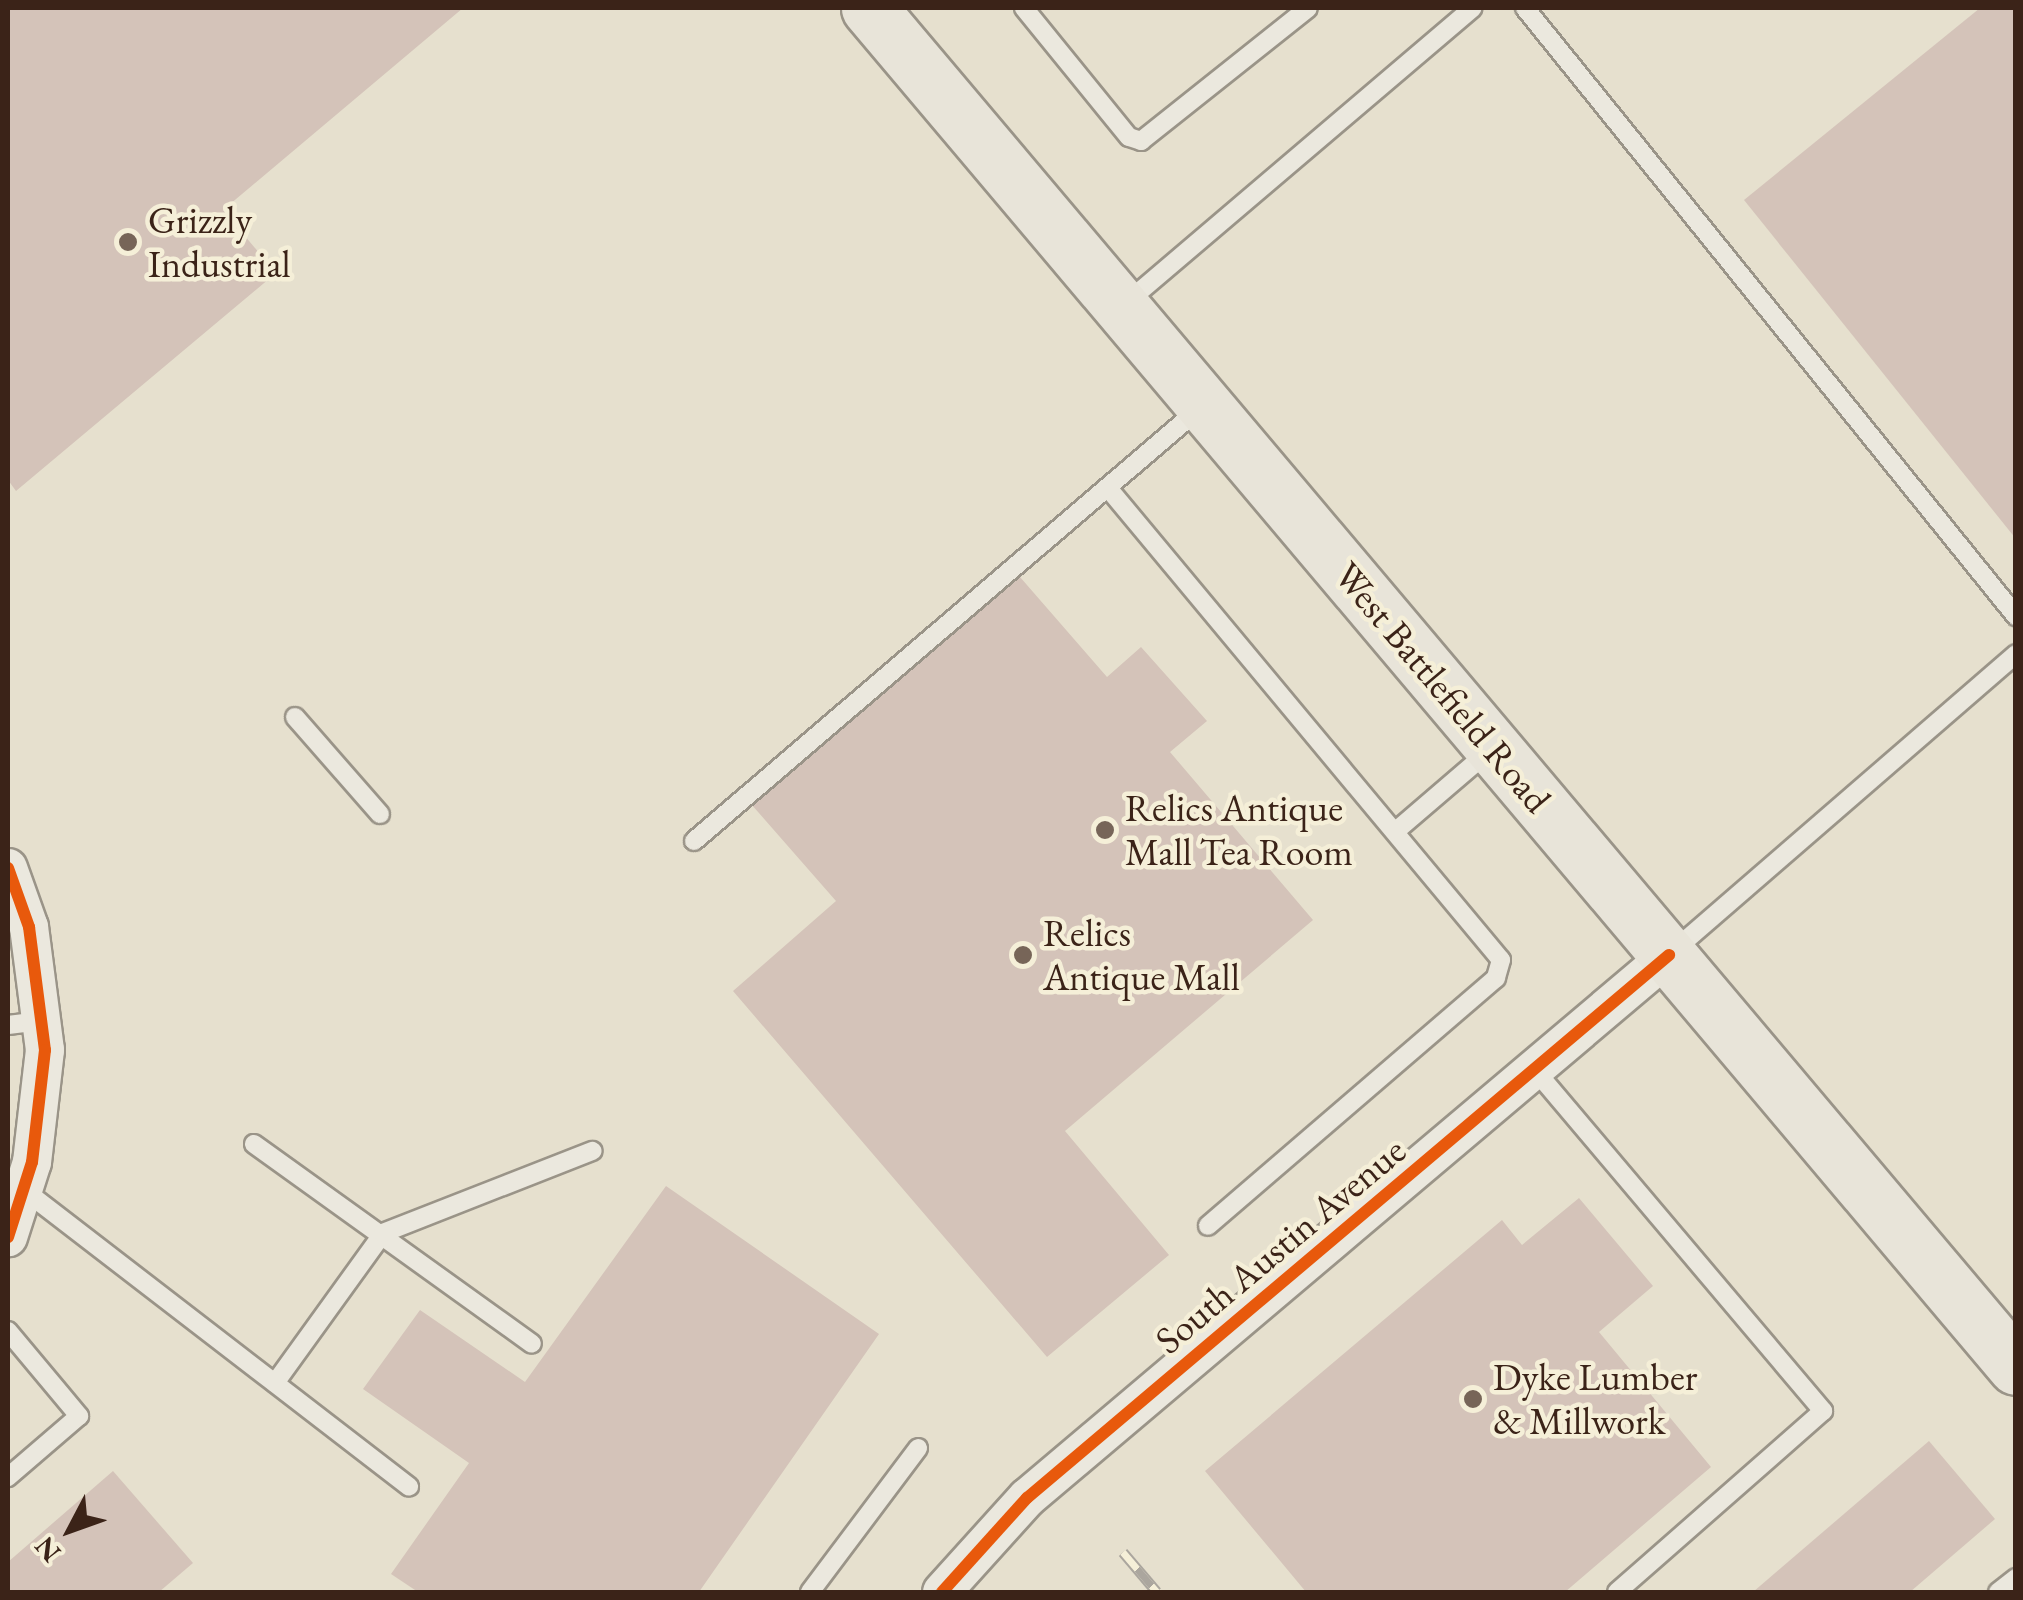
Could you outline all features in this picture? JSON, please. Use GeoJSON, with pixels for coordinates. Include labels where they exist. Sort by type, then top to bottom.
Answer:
{"type":"FeatureCollection","features":[{"type":"Feature","properties":{"kind":"main road","name":"West Battlefield Road"},"geometry":{"type":"LineString","coordinates":[[870,8],[2016,1366]]}},
{"type":"Feature","properties":{"kind":"street"},"geometry":{"type":"LineString","coordinates":[[8,868],[29,928],[25,1023],[43,1106],[24,1190],[8,1237]]}},
{"type":"Feature","properties":{"kind":"street","name":"South Austin Avenue"},"geometry":{"type":"LineString","coordinates":[[942,1592],[1027,1498],[1669,955]]}},
{"type":"Feature","properties":{"kind":"lane"},"geometry":{"type":"LineString","coordinates":[[1024,8],[1129,137],[1142,140],[1308,8]]}},
{"type":"Feature","properties":{"kind":"lane"},"geometry":{"type":"LineString","coordinates":[[1122,306],[1473,8]]}},
{"type":"Feature","properties":{"kind":"lane"},"geometry":{"type":"LineString","coordinates":[[1525,8],[2016,616]]}},
{"type":"Feature","properties":{"kind":"lane"},"geometry":{"type":"LineString","coordinates":[[694,841],[1205,405]]}},
{"type":"Feature","properties":{"kind":"lane"},"geometry":{"type":"LineString","coordinates":[[1108,488],[1498,950],[1501,970],[1208,1226]]}},
{"type":"Feature","properties":{"kind":"lane"},"geometry":{"type":"LineString","coordinates":[[1669,955],[2016,654]]}},
{"type":"Feature","properties":{"kind":"lane"},"geometry":{"type":"LineString","coordinates":[[295,718],[380,814]]}},
{"type":"Feature","properties":{"kind":"lane"},"geometry":{"type":"LineString","coordinates":[[1397,830],[1494,747]]}},
{"type":"Feature","properties":{"kind":"lane"},"geometry":{"type":"LineString","coordinates":[[1534,1069],[1823,1411],[1617,1592]]}},
{"type":"Feature","properties":{"kind":"lane"},"geometry":{"type":"LineString","coordinates":[[254,1144],[383,1233],[532,1344]]}},
{"type":"Feature","properties":{"kind":"lane"},"geometry":{"type":"LineString","coordinates":[[275,1383],[383,1233],[592,1151]]}},
{"type":"Feature","properties":{"kind":"lane"},"geometry":{"type":"LineString","coordinates":[[24,1190],[410,1486]]}},
{"type":"Feature","properties":{"kind":"lane"},"geometry":{"type":"LineString","coordinates":[[8,1331],[79,1416],[8,1477]]}},
{"type":"Feature","properties":{"kind":"lane"},"geometry":{"type":"LineString","coordinates":[[810,1592],[918,1448]]}},
{"type":"Feature","properties":{"kind":"lane"},"geometry":{"type":"LineString","coordinates":[[1998,1592],[2016,1578]]}},
{"type":"Feature","properties":{"kind":"building","name":"Grizzly Industrial"},"geometry":{"type":"Polygon","coordinates":[[[8,8],[463,8],[223,210],[276,273],[16,491],[8,480],[8,8]]]}},
{"type":"Feature","properties":{"kind":"building"},"geometry":{"type":"Polygon","coordinates":[[[1980,8],[2016,8],[2016,539],[1744,200],[1980,8]]]}},
{"type":"Feature","properties":{"kind":"building","name":"Relics Antique Mall"},"geometry":{"type":"Polygon","coordinates":[[[1020,577],[1107,677],[1141,647],[1207,721],[1170,752],[1313,920],[1065,1131],[1169,1255],[1047,1357],[733,991],[836,901],[751,804],[1020,577]]]}},
{"type":"Feature","properties":{"kind":"building"},"geometry":{"type":"Polygon","coordinates":[[[666,1186],[879,1334],[699,1592],[418,1592],[391,1574],[469,1463],[363,1389],[420,1310],[525,1382],[666,1186]]]}},
{"type":"Feature","properties":{"kind":"building","name":"Dyke Lumber & Millwork"},"geometry":{"type":"Polygon","coordinates":[[[1579,1198],[1653,1286],[1599,1332],[1711,1467],[1565,1592],[1306,1592],[1205,1471],[1502,1220],[1522,1245],[1579,1198]]]}},
{"type":"Feature","properties":{"kind":"building"},"geometry":{"type":"Polygon","coordinates":[[[1929,1441],[1995,1519],[1910,1592],[1753,1592],[1929,1441]]]}},
{"type":"Feature","properties":{"kind":"building"},"geometry":{"type":"Polygon","coordinates":[[[113,1471],[193,1563],[159,1592],[8,1592],[8,1562],[113,1471]]]}},
{"type":"Feature","properties":{"kind":"railway"},"geometry":{"type":"LineString","coordinates":[[1123,1552],[1157,1592]]}},
{"type":"Feature","properties":{"kind":"cycle path"},"geometry":{"type":"LineString","coordinates":[[8,868],[29,927],[45,1050],[32,1162],[8,1237]]}},
{"type":"Feature","properties":{"kind":"cycle path"},"geometry":{"type":"LineString","coordinates":[[942,1592],[1027,1498],[1669,955]]}},
{"type":"Feature","properties":{"kind":"place","name":"Grizzly Industrial"},"geometry":{"type":"Point","coordinates":[128,242]}},
{"type":"Feature","properties":{"kind":"place","name":"Relics Antique Mall Tea Room"},"geometry":{"type":"Point","coordinates":[1105,830]}},
{"type":"Feature","properties":{"kind":"place","name":"Relics Antique Mall"},"geometry":{"type":"Point","coordinates":[1023,955]}},
{"type":"Feature","properties":{"kind":"place","name":"Dyke Lumber & Millwork"},"geometry":{"type":"Point","coordinates":[1473,1399]}}]}
